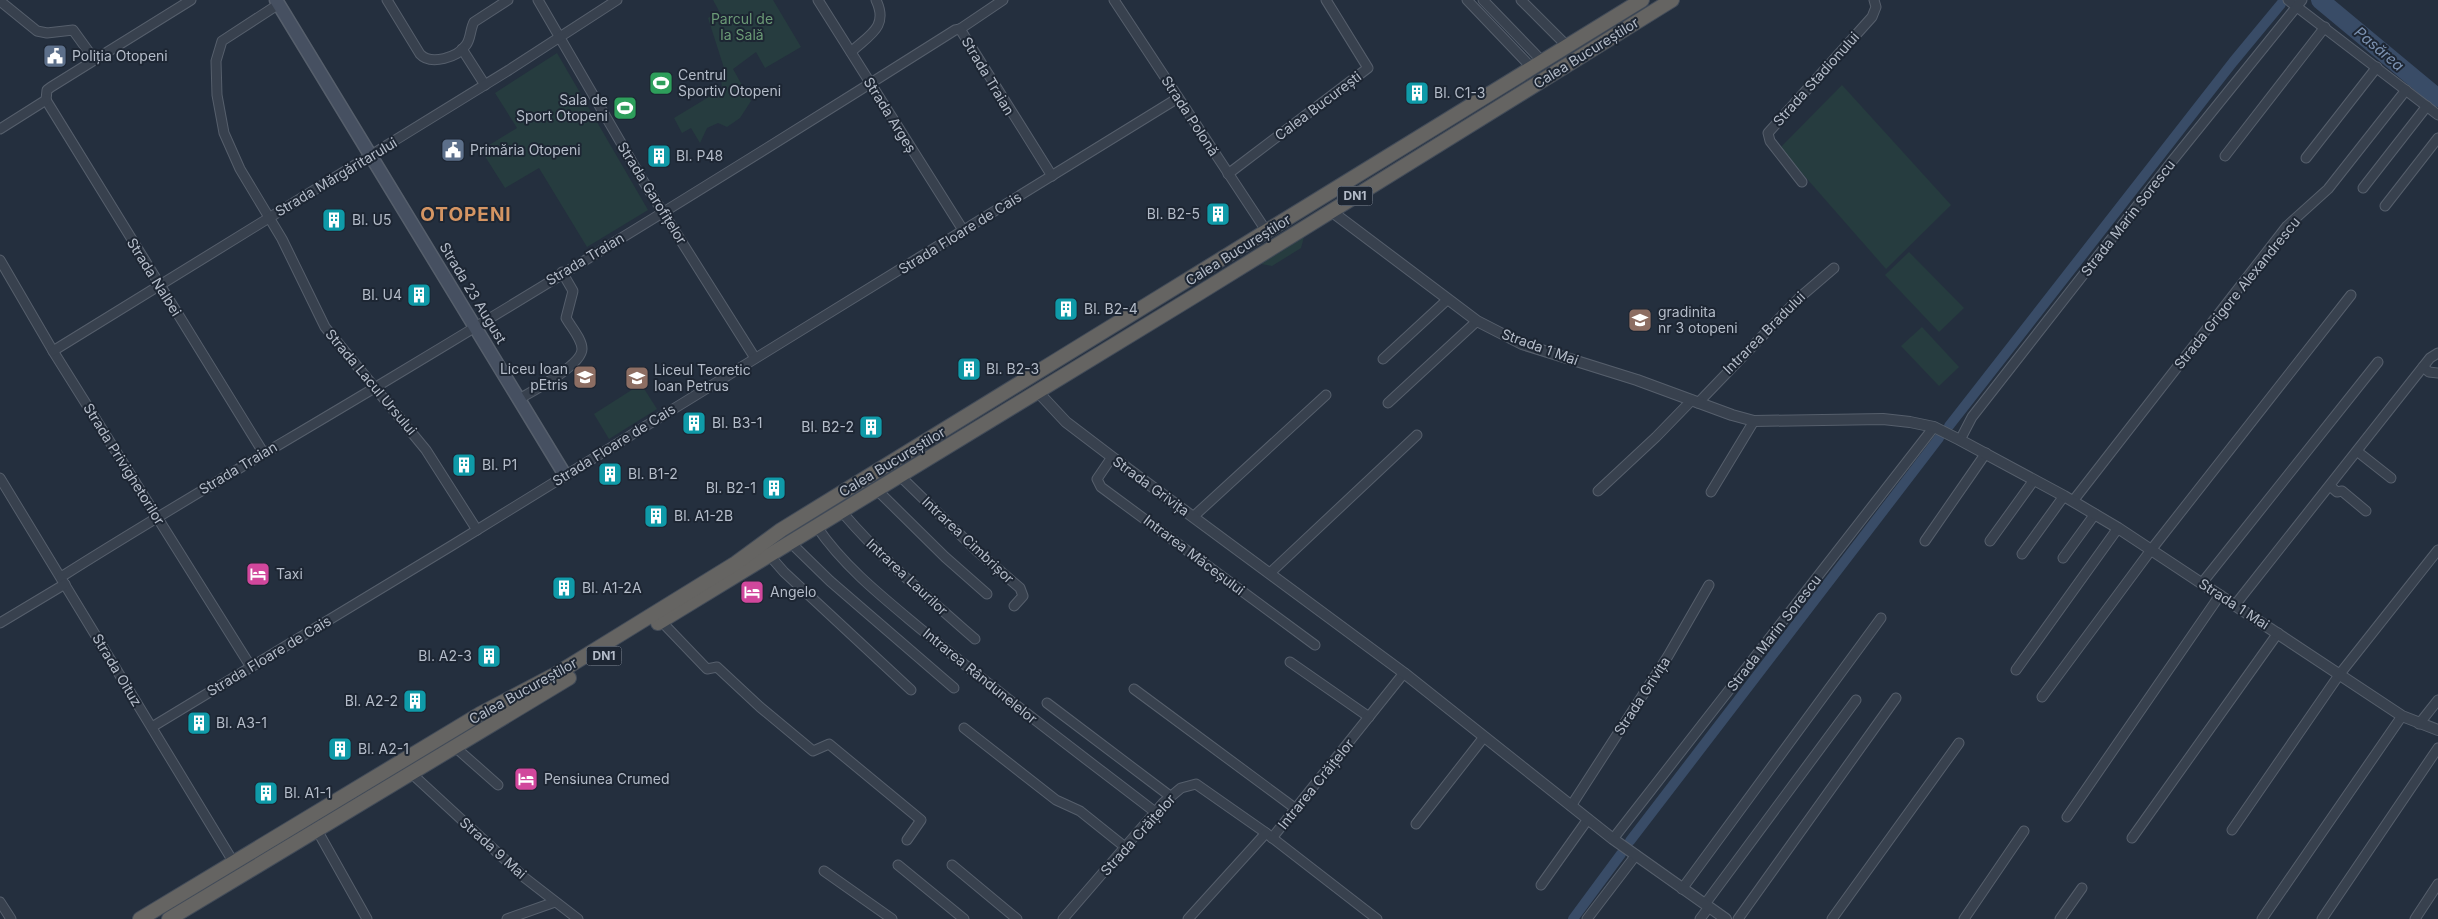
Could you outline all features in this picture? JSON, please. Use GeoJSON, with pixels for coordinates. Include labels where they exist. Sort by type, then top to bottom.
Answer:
{"type":"FeatureCollection","features":[{"type":"Feature","properties":{"kind":"highway","name":"Calea Bucureștilor"},"geometry":{"type":"LineString","coordinates":[[140,919],[480,714],[564,670],[736,563],[781,530],[1642,0]]}},
{"type":"Feature","properties":{"kind":"highway","name":"Calea Bucureștilor"},"geometry":{"type":"LineString","coordinates":[[169,919],[842,512],[1672,0]]}},
{"type":"Feature","properties":{"kind":"main road","name":"Strada 23 August"},"geometry":{"type":"LineString","coordinates":[[278,2],[565,475]]}},
{"type":"Feature","properties":{"kind":"street"},"geometry":{"type":"LineString","coordinates":[[0,129],[46,100],[47,90],[191,0]]}},
{"type":"Feature","properties":{"kind":"street"},"geometry":{"type":"LineString","coordinates":[[387,0],[426,60],[436,61],[462,49],[468,41],[474,22],[508,0]]}},
{"type":"Feature","properties":{"kind":"street","name":"Strada Garofițelor"},"geometry":{"type":"LineString","coordinates":[[538,0],[663,213],[755,358]]}},
{"type":"Feature","properties":{"kind":"street","name":"Strada Mărgăritarului"},"geometry":{"type":"LineString","coordinates":[[53,351],[485,86],[617,0]]}},
{"type":"Feature","properties":{"kind":"street","name":"Strada Argeș"},"geometry":{"type":"LineString","coordinates":[[818,0],[963,230]]}},
{"type":"Feature","properties":{"kind":"street"},"geometry":{"type":"LineString","coordinates":[[851,52],[880,23],[882,14],[876,0]]}},
{"type":"Feature","properties":{"kind":"street"},"geometry":{"type":"LineString","coordinates":[[960,29],[1003,0]]}},
{"type":"Feature","properties":{"kind":"street","name":"Strada Polonă"},"geometry":{"type":"LineString","coordinates":[[1114,0],[1267,232]]}},
{"type":"Feature","properties":{"kind":"street","name":"Calea București"},"geometry":{"type":"LineString","coordinates":[[1228,174],[1368,68],[1326,0]]}},
{"type":"Feature","properties":{"kind":"street"},"geometry":{"type":"LineString","coordinates":[[1467,0],[1537,65]]}},
{"type":"Feature","properties":{"kind":"street"},"geometry":{"type":"LineString","coordinates":[[1483,0],[1537,65]]}},
{"type":"Feature","properties":{"kind":"street"},"geometry":{"type":"LineString","coordinates":[[1521,0],[1568,46]]}},
{"type":"Feature","properties":{"kind":"street","name":"Strada Stadionului"},"geometry":{"type":"LineString","coordinates":[[1802,182],[1770,141],[1768,133],[1872,17],[1876,7],[1874,0]]}},
{"type":"Feature","properties":{"kind":"street"},"geometry":{"type":"LineString","coordinates":[[2288,0],[2299,3],[2325,28],[2438,115]]}},
{"type":"Feature","properties":{"kind":"street"},"geometry":{"type":"LineString","coordinates":[[0,1],[37,30],[48,33],[73,30],[94,59]]}},
{"type":"Feature","properties":{"kind":"street","name":"Strada Lacul Ursului"},"geometry":{"type":"LineString","coordinates":[[278,2],[222,41],[216,61],[217,95],[224,133],[240,169],[292,257],[325,327],[426,450],[477,530]]}},
{"type":"Feature","properties":{"kind":"street","name":"Strada Marin Sorescu"},"geometry":{"type":"LineString","coordinates":[[1960,440],[1972,417],[2299,3]]}},
{"type":"Feature","properties":{"kind":"street"},"geometry":{"type":"LineString","coordinates":[[2225,156],[2325,28]]}},
{"type":"Feature","properties":{"kind":"street","name":"Strada Traian"},"geometry":{"type":"LineString","coordinates":[[0,623],[157,517],[663,213],[960,29],[1052,176]]}},
{"type":"Feature","properties":{"kind":"street"},"geometry":{"type":"LineString","coordinates":[[462,49],[485,86]]}},
{"type":"Feature","properties":{"kind":"street"},"geometry":{"type":"LineString","coordinates":[[2306,158],[2376,67]]}},
{"type":"Feature","properties":{"kind":"street","name":"Strada Grigore Alexandrescu"},"geometry":{"type":"LineString","coordinates":[[2068,498],[2287,226],[2328,189],[2406,90]]}},
{"type":"Feature","properties":{"kind":"street","name":"Strada Floare de Cais"},"geometry":{"type":"LineString","coordinates":[[152,727],[477,530],[1178,98]]}},
{"type":"Feature","properties":{"kind":"street","name":"Strada Nalbei"},"geometry":{"type":"LineString","coordinates":[[46,100],[263,452]]}},
{"type":"Feature","properties":{"kind":"street"},"geometry":{"type":"LineString","coordinates":[[2364,188],[2427,106]]}},
{"type":"Feature","properties":{"kind":"street"},"geometry":{"type":"LineString","coordinates":[[2385,206],[2438,138]]}},
{"type":"Feature","properties":{"kind":"street","name":"Strada 1 Mai"},"geometry":{"type":"LineString","coordinates":[[1331,211],[1477,321],[1522,344],[1638,380],[1754,421],[1883,419],[1934,427],[2095,514],[2402,716],[2438,730]]}},
{"type":"Feature","properties":{"kind":"street","name":"Strada Privighetorilor"},"geometry":{"type":"LineString","coordinates":[[0,260],[53,351],[251,667]]}},
{"type":"Feature","properties":{"kind":"street","name":"Intrarea Bradului"},"geometry":{"type":"LineString","coordinates":[[1695,401],[1799,298],[1834,268]]}},
{"type":"Feature","properties":{"kind":"street"},"geometry":{"type":"LineString","coordinates":[[519,399],[569,367],[581,355],[582,348],[566,318],[573,291],[562,272]]}},
{"type":"Feature","properties":{"kind":"street"},"geometry":{"type":"LineString","coordinates":[[2042,697],[2151,550],[2352,295]]}},
{"type":"Feature","properties":{"kind":"street"},"geometry":{"type":"LineString","coordinates":[[1383,359],[1447,300]]}},
{"type":"Feature","properties":{"kind":"street"},"geometry":{"type":"LineString","coordinates":[[1388,402],[1477,321]]}},
{"type":"Feature","properties":{"kind":"street"},"geometry":{"type":"LineString","coordinates":[[2235,605],[2358,452],[2423,367],[2433,355],[2438,353]]}},
{"type":"Feature","properties":{"kind":"street"},"geometry":{"type":"LineString","coordinates":[[2202,583],[2378,362]]}},
{"type":"Feature","properties":{"kind":"street"},"geometry":{"type":"LineString","coordinates":[[2423,367],[2429,372],[2438,373]]}},
{"type":"Feature","properties":{"kind":"street","name":"Strada Grivița"},"geometry":{"type":"LineString","coordinates":[[1038,392],[1066,422],[1404,674],[1614,839],[1726,919]]}},
{"type":"Feature","properties":{"kind":"street"},"geometry":{"type":"LineString","coordinates":[[1193,517],[1326,395]]}},
{"type":"Feature","properties":{"kind":"street"},"geometry":{"type":"LineString","coordinates":[[1598,491],[1695,401]]}},
{"type":"Feature","properties":{"kind":"street"},"geometry":{"type":"LineString","coordinates":[[1711,492],[1754,421]]}},
{"type":"Feature","properties":{"kind":"street","name":"Strada Marin Sorescu"},"geometry":{"type":"LineString","coordinates":[[1614,839],[1934,427]]}},
{"type":"Feature","properties":{"kind":"street"},"geometry":{"type":"LineString","coordinates":[[1270,573],[1417,435]]}},
{"type":"Feature","properties":{"kind":"street"},"geometry":{"type":"LineString","coordinates":[[2358,452],[2391,478]]}},
{"type":"Feature","properties":{"kind":"street"},"geometry":{"type":"LineString","coordinates":[[1925,541],[1986,454]]}},
{"type":"Feature","properties":{"kind":"street","name":"Intrarea Măceșului"},"geometry":{"type":"LineString","coordinates":[[1112,457],[1098,480],[1101,487],[1315,645]]}},
{"type":"Feature","properties":{"kind":"street","name":"Intrarea Cimbrișor"},"geometry":{"type":"LineString","coordinates":[[900,476],[977,551],[1020,588],[1023,596],[1014,606]]}},
{"type":"Feature","properties":{"kind":"street","name":"Strada Oituz"},"geometry":{"type":"LineString","coordinates":[[0,478],[234,862]]}},
{"type":"Feature","properties":{"kind":"street"},"geometry":{"type":"LineString","coordinates":[[1990,541],[2034,480]]}},
{"type":"Feature","properties":{"kind":"street"},"geometry":{"type":"LineString","coordinates":[[2330,486],[2337,492],[2342,491],[2366,511]]}},
{"type":"Feature","properties":{"kind":"street"},"geometry":{"type":"LineString","coordinates":[[877,490],[945,557],[987,594]]}},
{"type":"Feature","properties":{"kind":"street"},"geometry":{"type":"LineString","coordinates":[[2022,554],[2068,498]]}},
{"type":"Feature","properties":{"kind":"street","name":"Intrarea Laurilor"},"geometry":{"type":"LineString","coordinates":[[842,512],[862,536],[909,582],[975,639]]}},
{"type":"Feature","properties":{"kind":"street"},"geometry":{"type":"LineString","coordinates":[[2063,558],[2095,514]]}},
{"type":"Feature","properties":{"kind":"street","name":"Intrarea Rândunelelor"},"geometry":{"type":"LineString","coordinates":[[817,527],[836,553],[959,661],[1155,812]]}},
{"type":"Feature","properties":{"kind":"street"},"geometry":{"type":"LineString","coordinates":[[2016,670],[2118,528]]}},
{"type":"Feature","properties":{"kind":"street"},"geometry":{"type":"LineString","coordinates":[[791,543],[830,581],[954,688]]}},
{"type":"Feature","properties":{"kind":"street"},"geometry":{"type":"LineString","coordinates":[[2232,830],[2339,675],[2438,550]]}},
{"type":"Feature","properties":{"kind":"street"},"geometry":{"type":"LineString","coordinates":[[770,556],[784,572],[911,690]]}},
{"type":"Feature","properties":{"kind":"street","name":"Strada Grivița"},"geometry":{"type":"LineString","coordinates":[[1571,806],[1668,656],[1709,584]]}},
{"type":"Feature","properties":{"kind":"street"},"geometry":{"type":"LineString","coordinates":[[2067,817],[2220,595]]}},
{"type":"Feature","properties":{"kind":"street"},"geometry":{"type":"LineString","coordinates":[[1682,888],[1881,618]]}},
{"type":"Feature","properties":{"kind":"street"},"geometry":{"type":"LineString","coordinates":[[661,621],[707,669],[717,667],[760,707],[813,751],[829,744],[921,820],[907,840]]}},
{"type":"Feature","properties":{"kind":"street"},"geometry":{"type":"LineString","coordinates":[[2132,838],[2278,633]]}},
{"type":"Feature","properties":{"kind":"street"},"geometry":{"type":"LineString","coordinates":[[1290,662],[1369,717]]}},
{"type":"Feature","properties":{"kind":"street","name":"Intrarea Crăițelor"},"geometry":{"type":"LineString","coordinates":[[1377,919],[1269,835],[1296,809],[1404,674]]}},
{"type":"Feature","properties":{"kind":"street"},"geometry":{"type":"LineString","coordinates":[[1134,689],[1296,809]]}},
{"type":"Feature","properties":{"kind":"street"},"geometry":{"type":"LineString","coordinates":[[1738,919],[1896,698]]}},
{"type":"Feature","properties":{"kind":"street"},"geometry":{"type":"LineString","coordinates":[[1700,919],[1707,906],[1856,700]]}},
{"type":"Feature","properties":{"kind":"street"},"geometry":{"type":"LineString","coordinates":[[2419,724],[2438,700]]}},
{"type":"Feature","properties":{"kind":"street"},"geometry":{"type":"LineString","coordinates":[[1047,703],[1170,796]]}},
{"type":"Feature","properties":{"kind":"street"},"geometry":{"type":"LineString","coordinates":[[2262,919],[2402,716]]}},
{"type":"Feature","properties":{"kind":"street"},"geometry":{"type":"LineString","coordinates":[[964,728],[1056,800],[1080,811],[1125,847]]}},
{"type":"Feature","properties":{"kind":"street"},"geometry":{"type":"LineString","coordinates":[[1416,824],[1484,737]]}},
{"type":"Feature","properties":{"kind":"street"},"geometry":{"type":"LineString","coordinates":[[1832,919],[1959,743]]}},
{"type":"Feature","properties":{"kind":"street"},"geometry":{"type":"LineString","coordinates":[[455,747],[498,785]]}},
{"type":"Feature","properties":{"kind":"street"},"geometry":{"type":"LineString","coordinates":[[2322,919],[2438,748]]}},
{"type":"Feature","properties":{"kind":"street","name":"Strada 9 Mai"},"geometry":{"type":"LineString","coordinates":[[411,773],[525,878],[578,919]]}},
{"type":"Feature","properties":{"kind":"street","name":"Strada Crăițelor"},"geometry":{"type":"LineString","coordinates":[[1067,918],[1155,812],[1170,796],[1187,785],[1196,784],[1269,835]]}},
{"type":"Feature","properties":{"kind":"street"},"geometry":{"type":"LineString","coordinates":[[1541,886],[1588,819]]}},
{"type":"Feature","properties":{"kind":"street"},"geometry":{"type":"LineString","coordinates":[[317,830],[367,919]]}},
{"type":"Feature","properties":{"kind":"street"},"geometry":{"type":"LineString","coordinates":[[1964,919],[2024,831]]}},
{"type":"Feature","properties":{"kind":"street"},"geometry":{"type":"LineString","coordinates":[[1188,919],[1269,835]]}},
{"type":"Feature","properties":{"kind":"street"},"geometry":{"type":"LineString","coordinates":[[1586,919],[1636,855]]}},
{"type":"Feature","properties":{"kind":"street"},"geometry":{"type":"LineString","coordinates":[[898,865],[964,919]]}},
{"type":"Feature","properties":{"kind":"street"},"geometry":{"type":"LineString","coordinates":[[952,865],[1017,919]]}},
{"type":"Feature","properties":{"kind":"street"},"geometry":{"type":"LineString","coordinates":[[824,870],[892,919]]}},
{"type":"Feature","properties":{"kind":"street"},"geometry":{"type":"LineString","coordinates":[[2415,919],[2438,884]]}},
{"type":"Feature","properties":{"kind":"street"},"geometry":{"type":"LineString","coordinates":[[2060,919],[2082,888]]}},
{"type":"Feature","properties":{"kind":"street"},"geometry":{"type":"LineString","coordinates":[[0,902],[10,919]]}},
{"type":"Feature","properties":{"kind":"street"},"geometry":{"type":"LineString","coordinates":[[507,919],[555,902]]}},
{"type":"Feature","properties":{"kind":"green space","name":"Parcul de la Sală"},"geometry":{"type":"Polygon","coordinates":[[[713,0],[773,0],[801,47],[765,68],[756,52],[733,69],[751,101],[740,118],[727,127],[718,123],[707,128],[700,143],[691,128],[682,133],[674,118],[722,89],[721,77],[724,68],[708,18],[719,11],[713,0]]]}},
{"type":"Feature","properties":{"kind":"green space"},"geometry":{"type":"Polygon","coordinates":[[[557,53],[648,210],[587,247],[539,168],[505,188],[481,150],[517,128],[495,93],[557,53]]]}},
{"type":"Feature","properties":{"kind":"green space"},"geometry":{"type":"Polygon","coordinates":[[[1842,85],[1951,205],[1886,269],[1780,148],[1842,85]]]}},
{"type":"Feature","properties":{"kind":"green space"},"geometry":{"type":"Polygon","coordinates":[[[1304,237],[1301,248],[1272,266],[1261,264],[1304,237]]]}},
{"type":"Feature","properties":{"kind":"green space"},"geometry":{"type":"Polygon","coordinates":[[[1909,252],[1964,308],[1939,332],[1885,275],[1909,252]]]}},
{"type":"Feature","properties":{"kind":"green space"},"geometry":{"type":"Polygon","coordinates":[[[1922,327],[1959,367],[1939,386],[1901,346],[1922,327]]]}},
{"type":"Feature","properties":{"kind":"green space"},"geometry":{"type":"Polygon","coordinates":[[[641,384],[657,409],[609,439],[594,414],[641,384]]]}},
{"type":"Feature","properties":{"kind":"waterway","name":"Pasărea"},"geometry":{"type":"LineString","coordinates":[[2320,0],[2438,98]]}},
{"type":"Feature","properties":{"kind":"waterway"},"geometry":{"type":"LineString","coordinates":[[1949,426],[2233,62],[2281,4]]}},
{"type":"Feature","properties":{"kind":"waterway"},"geometry":{"type":"LineString","coordinates":[[1630,841],[1939,438]]}},
{"type":"Feature","properties":{"kind":"waterway"},"geometry":{"type":"LineString","coordinates":[[1573,919],[1621,854]]}},
{"type":"Feature","properties":{"kind":"place","name":"Poliția Otopeni"},"geometry":{"type":"Point","coordinates":[55,56]}},
{"type":"Feature","properties":{"kind":"place","name":"Centrul Sportiv Otopeni"},"geometry":{"type":"Point","coordinates":[661,83]}},
{"type":"Feature","properties":{"kind":"place","name":"Bl. C1-3"},"geometry":{"type":"Point","coordinates":[1417,93]}},
{"type":"Feature","properties":{"kind":"place","name":"Sala de Sport Otopeni"},"geometry":{"type":"Point","coordinates":[625,108]}},
{"type":"Feature","properties":{"kind":"place","name":"Primăria Otopeni"},"geometry":{"type":"Point","coordinates":[453,150]}},
{"type":"Feature","properties":{"kind":"place","name":"Bl. P48"},"geometry":{"type":"Point","coordinates":[659,156]}},
{"type":"Feature","properties":{"kind":"place","name":"Bl. B2-5"},"geometry":{"type":"Point","coordinates":[1218,214]}},
{"type":"Feature","properties":{"kind":"place","name":"Bl. U5"},"geometry":{"type":"Point","coordinates":[334,220]}},
{"type":"Feature","properties":{"kind":"place","name":"Bl. U4"},"geometry":{"type":"Point","coordinates":[419,295]}},
{"type":"Feature","properties":{"kind":"place","name":"Bl. B2-4"},"geometry":{"type":"Point","coordinates":[1066,309]}},
{"type":"Feature","properties":{"kind":"place","name":"gradinita nr 3 otopeni"},"geometry":{"type":"Point","coordinates":[1640,320]}},
{"type":"Feature","properties":{"kind":"place","name":"Bl. B2-3"},"geometry":{"type":"Point","coordinates":[969,369]}},
{"type":"Feature","properties":{"kind":"place","name":"Liceu Ioan pEtris"},"geometry":{"type":"Point","coordinates":[585,377]}},
{"type":"Feature","properties":{"kind":"place","name":"Liceul Teoretic Ioan Petrus"},"geometry":{"type":"Point","coordinates":[637,378]}},
{"type":"Feature","properties":{"kind":"place","name":"Bl. B3-1"},"geometry":{"type":"Point","coordinates":[694,423]}},
{"type":"Feature","properties":{"kind":"place","name":"Bl. B2-2"},"geometry":{"type":"Point","coordinates":[871,427]}},
{"type":"Feature","properties":{"kind":"place","name":"Bl. P1"},"geometry":{"type":"Point","coordinates":[464,465]}},
{"type":"Feature","properties":{"kind":"place","name":"Bl. B1-2"},"geometry":{"type":"Point","coordinates":[610,474]}},
{"type":"Feature","properties":{"kind":"place","name":"Bl. B2-1"},"geometry":{"type":"Point","coordinates":[774,488]}},
{"type":"Feature","properties":{"kind":"place","name":"Bl. A1-2B"},"geometry":{"type":"Point","coordinates":[656,516]}},
{"type":"Feature","properties":{"kind":"place","name":"Taxi"},"geometry":{"type":"Point","coordinates":[258,574]}},
{"type":"Feature","properties":{"kind":"place","name":"Bl. A1-2A"},"geometry":{"type":"Point","coordinates":[564,588]}},
{"type":"Feature","properties":{"kind":"place","name":"Angelo"},"geometry":{"type":"Point","coordinates":[752,592]}},
{"type":"Feature","properties":{"kind":"place","name":"Bl. A2-3"},"geometry":{"type":"Point","coordinates":[489,656]}},
{"type":"Feature","properties":{"kind":"place","name":"Bl. A2-2"},"geometry":{"type":"Point","coordinates":[415,701]}},
{"type":"Feature","properties":{"kind":"place","name":"Bl. A3-1"},"geometry":{"type":"Point","coordinates":[199,723]}},
{"type":"Feature","properties":{"kind":"place","name":"Bl. A2-1"},"geometry":{"type":"Point","coordinates":[340,749]}},
{"type":"Feature","properties":{"kind":"place","name":"Pensiunea Crumed"},"geometry":{"type":"Point","coordinates":[526,779]}},
{"type":"Feature","properties":{"kind":"place","name":"Bl. A1-1"},"geometry":{"type":"Point","coordinates":[266,793]}},
{"type":"Feature","properties":{"kind":"district","name":"OTOPENI"},"geometry":{"type":"Point","coordinates":[466,214]}}]}
